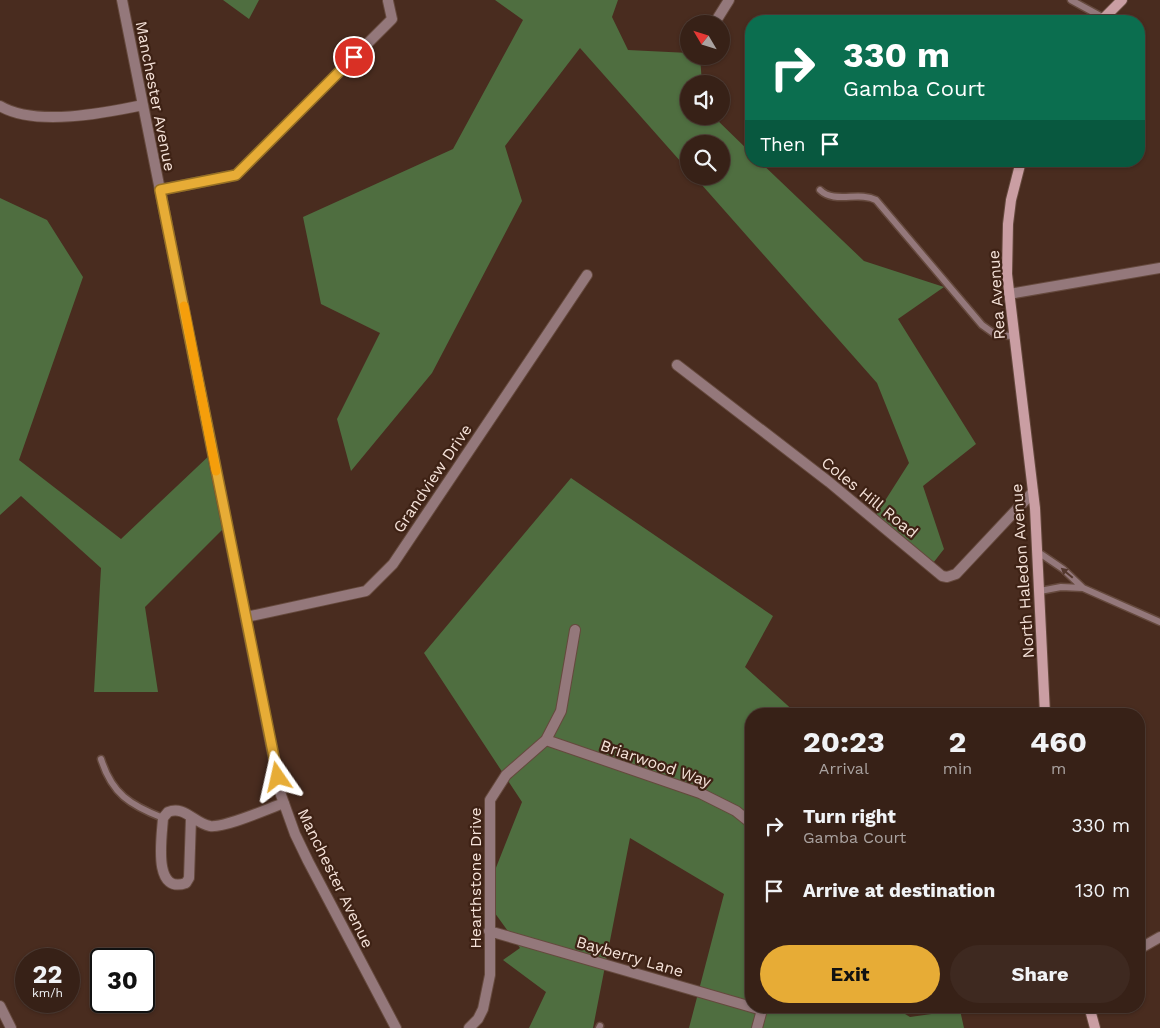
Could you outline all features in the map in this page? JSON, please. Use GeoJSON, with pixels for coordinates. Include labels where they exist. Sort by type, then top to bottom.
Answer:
{"type":"FeatureCollection","features":[{"type":"Feature","properties":{"kind":"street","name":"Manchester Avenue"},"geometry":{"type":"LineString","coordinates":[[122,0],[284,804],[308,861],[396,1028]]}},
{"type":"Feature","properties":{"kind":"street"},"geometry":{"type":"LineString","coordinates":[[720,15],[729,0]]}},
{"type":"Feature","properties":{"kind":"street"},"geometry":{"type":"LineString","coordinates":[[1107,15],[1122,0]]}},
{"type":"Feature","properties":{"kind":"street"},"geometry":{"type":"LineString","coordinates":[[160,190],[236,175],[392,19],[388,1]]}},
{"type":"Feature","properties":{"kind":"street"},"geometry":{"type":"LineString","coordinates":[[0,106],[16,112],[69,116],[94,115],[143,105]]}},
{"type":"Feature","properties":{"kind":"street","name":"Rea Avenue"},"geometry":{"type":"LineString","coordinates":[[1019,167],[1011,200],[1007,230],[1008,294],[1026,427]]}},
{"type":"Feature","properties":{"kind":"street"},"geometry":{"type":"LineString","coordinates":[[1008,294],[1160,268]]}},
{"type":"Feature","properties":{"kind":"street","name":"Grandview Drive"},"geometry":{"type":"LineString","coordinates":[[246,617],[345,597],[366,591],[374,586],[392,564],[586,275]]}},
{"type":"Feature","properties":{"kind":"street","name":"Coles Hill Road"},"geometry":{"type":"LineString","coordinates":[[677,365],[829,482],[942,576],[947,577],[956,574],[1033,492]]}},
{"type":"Feature","properties":{"kind":"street","name":"North Haledon Avenue"},"geometry":{"type":"LineString","coordinates":[[1026,427],[1038,552],[1045,708]]}},
{"type":"Feature","properties":{"kind":"street","name":"Hearthstone Drive"},"geometry":{"type":"LineString","coordinates":[[469,1028],[478,1019],[487,996],[490,974],[490,800],[506,775],[546,740],[561,711],[575,630]]}},
{"type":"Feature","properties":{"kind":"street","name":"Briarwood Way"},"geometry":{"type":"LineString","coordinates":[[546,740],[700,793],[736,811],[745,818]]}},
{"type":"Feature","properties":{"kind":"street"},"geometry":{"type":"LineString","coordinates":[[191,818],[189,878],[180,885],[168,881],[162,869],[163,818],[172,810],[179,810],[200,823],[219,826],[284,804]]}},
{"type":"Feature","properties":{"kind":"street","name":"Bayberry Lane"},"geometry":{"type":"LineString","coordinates":[[489,930],[745,1003]]}},
{"type":"Feature","properties":{"kind":"street"},"geometry":{"type":"LineString","coordinates":[[1145,946],[1160,937]]}},
{"type":"Feature","properties":{"kind":"street"},"geometry":{"type":"LineString","coordinates":[[0,1006],[11,1028]]}},
{"type":"Feature","properties":{"kind":"street"},"geometry":{"type":"LineString","coordinates":[[757,1028],[761,1013]]}},
{"type":"Feature","properties":{"kind":"street"},"geometry":{"type":"LineString","coordinates":[[1091,1013],[1095,1028]]}},
{"type":"Feature","properties":{"kind":"lane"},"geometry":{"type":"LineString","coordinates":[[1071,0],[1094,15]]}},
{"type":"Feature","properties":{"kind":"lane"},"geometry":{"type":"LineString","coordinates":[[820,190],[827,196],[866,197],[876,200],[982,325],[996,335],[1013,336]]}},
{"type":"Feature","properties":{"kind":"lane"},"geometry":{"type":"LineString","coordinates":[[1038,552],[1062,569],[1083,588],[1160,622]]}},
{"type":"Feature","properties":{"kind":"lane"},"geometry":{"type":"LineString","coordinates":[[1040,591],[1061,587],[1083,588]]}},
{"type":"Feature","properties":{"kind":"lane"},"geometry":{"type":"LineString","coordinates":[[101,759],[112,784],[122,796],[139,809],[163,818]]}},
{"type":"Feature","properties":{"kind":"green space"},"geometry":{"type":"Polygon","coordinates":[[[223,0],[259,0],[249,19],[223,0]]]}},
{"type":"Feature","properties":{"kind":"green space"},"geometry":{"type":"Polygon","coordinates":[[[495,0],[618,0],[612,17],[628,50],[680,53],[680,65],[701,65],[701,75],[680,75],[680,125],[722,125],[745,147],[745,167],[765,167],[864,261],[944,287],[898,319],[976,444],[923,486],[944,549],[930,567],[874,518],[909,463],[877,383],[702,185],[730,185],[730,135],[680,135],[680,161],[580,48],[505,146],[522,201],[432,373],[351,471],[337,419],[380,333],[321,304],[303,217],[453,149],[523,20],[495,0]]]}},
{"type":"Feature","properties":{"kind":"green space"},"geometry":{"type":"Polygon","coordinates":[[[0,198],[47,220],[83,277],[19,460],[121,539],[213,452],[228,524],[145,607],[158,692],[94,692],[101,568],[21,496],[0,515],[0,198]]]}},
{"type":"Feature","properties":{"kind":"green space"},"geometry":{"type":"Polygon","coordinates":[[[571,478],[773,616],[745,667],[790,708],[745,708],[745,1013],[903,1013],[910,1017],[939,1013],[961,1013],[964,1028],[689,1028],[724,894],[630,838],[593,1028],[529,1028],[546,992],[503,960],[520,948],[484,898],[522,802],[424,653],[571,478]]]}},
{"type":"Feature","properties":{"kind":"slow traffic"},"geometry":{"type":"LineString","coordinates":[[184,306],[216,471]]}},
{"type":"Feature","properties":{"kind":"route"},"geometry":{"type":"LineString","coordinates":[[278,777],[160,190],[236,175],[354,57]]}}]}
